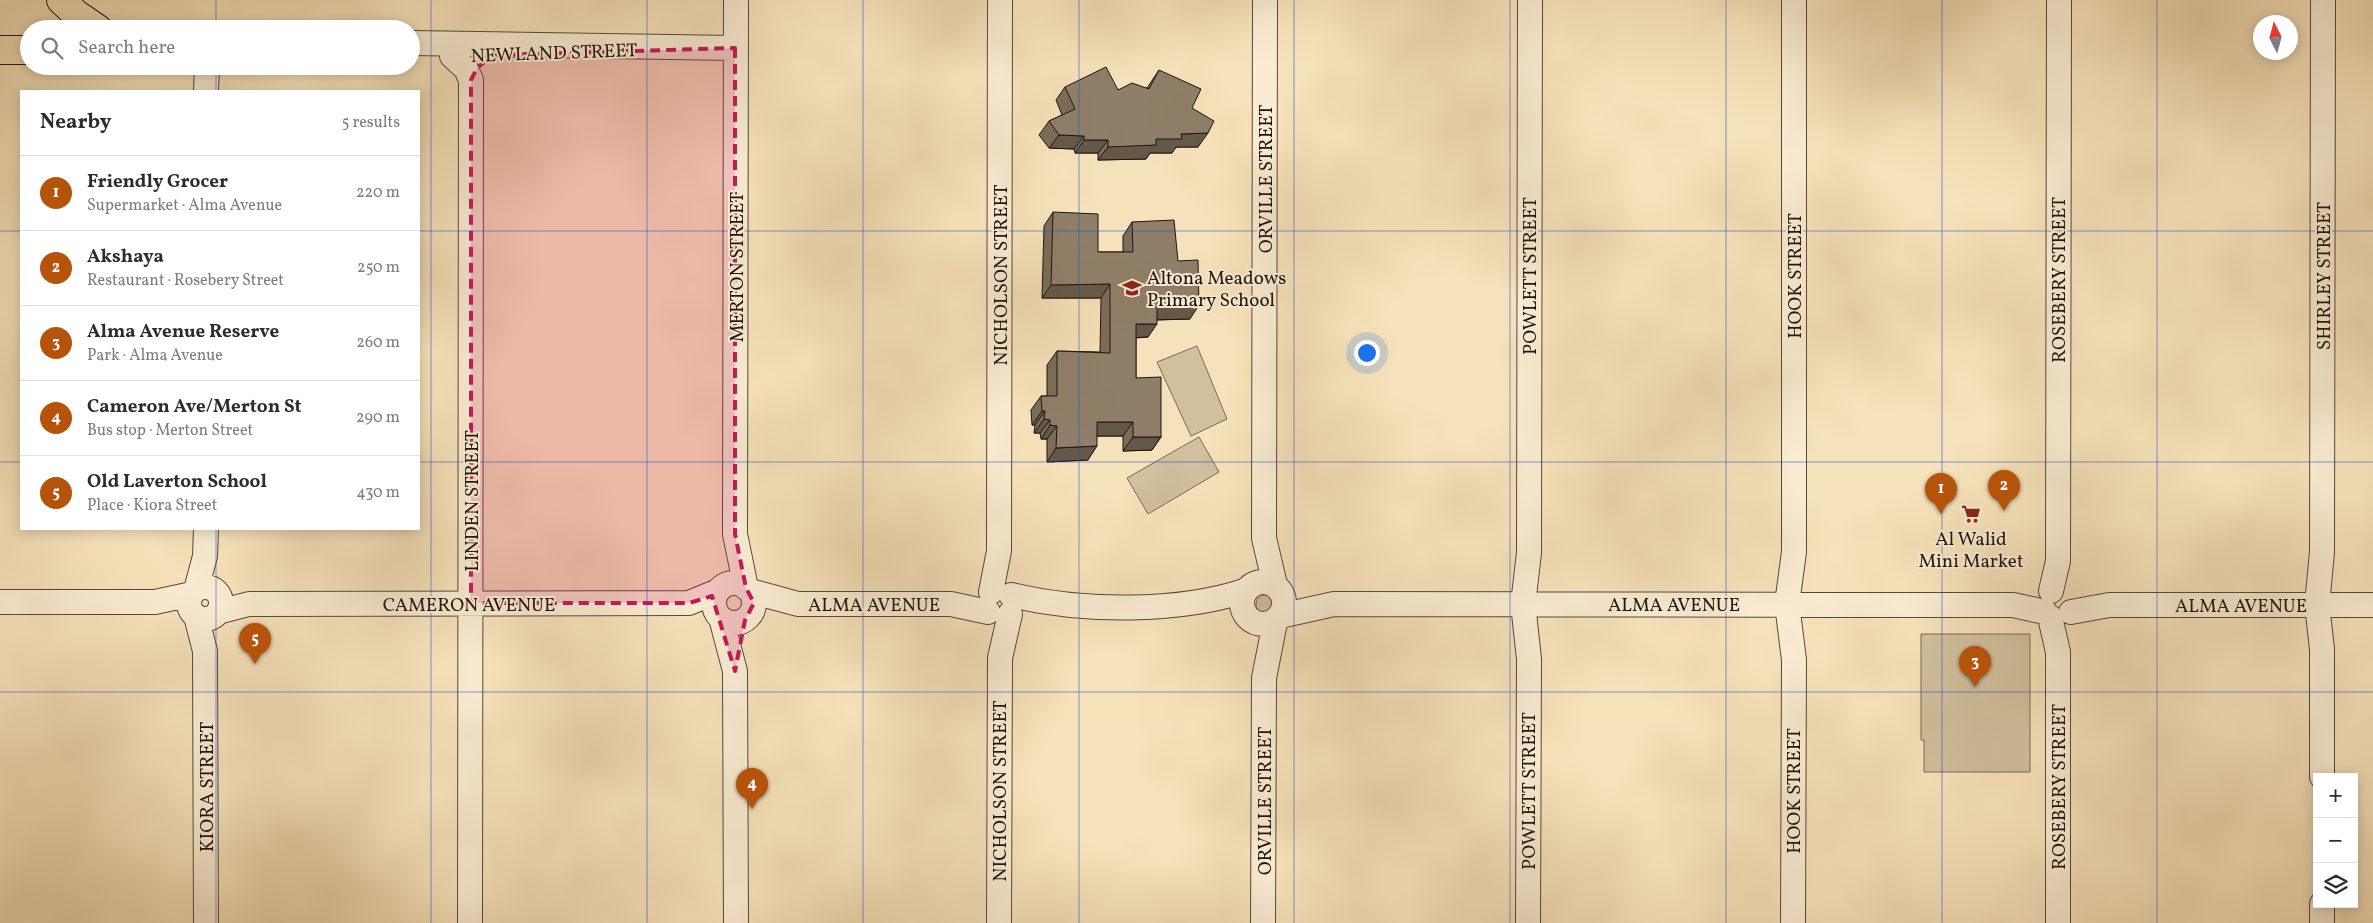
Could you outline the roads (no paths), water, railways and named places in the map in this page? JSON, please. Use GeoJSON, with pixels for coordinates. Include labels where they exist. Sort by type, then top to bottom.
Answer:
{"type":"FeatureCollection","features":[{"type":"Feature","properties":{"kind":"highway"},"geometry":{"type":"LineString","coordinates":[[61,0],[85,20]]}},
{"type":"Feature","properties":{"kind":"highway"},"geometry":{"type":"LineString","coordinates":[[0,50],[20,50]]}},
{"type":"Feature","properties":{"kind":"street","name":"MERTON STREET"},"geometry":{"type":"LineString","coordinates":[[736,0],[735,534],[748,589]]}},
{"type":"Feature","properties":{"kind":"street","name":"NICHOLSON STREET"},"geometry":{"type":"LineString","coordinates":[[999,923],[1000,0]]}},
{"type":"Feature","properties":{"kind":"street","name":"ORVILLE STREET"},"geometry":{"type":"LineString","coordinates":[[1264,587],[1265,0]]}},
{"type":"Feature","properties":{"kind":"street","name":"POWLETT STREET"},"geometry":{"type":"LineString","coordinates":[[1528,923],[1528,659],[1534,629],[1529,604],[1530,0]]}},
{"type":"Feature","properties":{"kind":"street","name":"HOOK STREET"},"geometry":{"type":"LineString","coordinates":[[1793,923],[1794,660],[1799,628],[1793,604],[1794,0]]}},
{"type":"Feature","properties":{"kind":"street","name":"ROSEBERY STREET"},"geometry":{"type":"LineString","coordinates":[[2058,923],[2059,0]]}},
{"type":"Feature","properties":{"kind":"street","name":"SHIRLEY STREET"},"geometry":{"type":"LineString","coordinates":[[2322,773],[2322,650],[2328,629],[2323,605],[2322,552],[2323,0]]}},
{"type":"Feature","properties":{"kind":"street","name":"NEWLAND STREET"},"geometry":{"type":"LineString","coordinates":[[420,43],[735,48]]}},
{"type":"Feature","properties":{"kind":"street","name":"NEWLAND STREET"},"geometry":{"type":"LineString","coordinates":[[420,56],[697,48]]}},
{"type":"Feature","properties":{"kind":"street"},"geometry":{"type":"LineString","coordinates":[[471,80],[477,68],[494,55]]}},
{"type":"Feature","properties":{"kind":"street"},"geometry":{"type":"LineString","coordinates":[[452,56],[466,69],[471,80]]}},
{"type":"Feature","properties":{"kind":"street"},"geometry":{"type":"LineString","coordinates":[[206,75],[206,90]]}},
{"type":"Feature","properties":{"kind":"street","name":"LINDEN STREET"},"geometry":{"type":"LineString","coordinates":[[470,923],[471,80]]}},
{"type":"Feature","properties":{"kind":"street"},"geometry":{"type":"LineString","coordinates":[[0,602],[205,603],[206,530]]}},
{"type":"Feature","properties":{"kind":"street","name":"MERTON STREET"},"geometry":{"type":"LineString","coordinates":[[719,590],[735,534]]}},
{"type":"Feature","properties":{"kind":"street"},"geometry":{"type":"LineString","coordinates":[[734,671],[720,617],[714,604],[719,590],[736,583],[748,589],[754,603],[747,617],[734,671],[736,923]]}},
{"type":"Feature","properties":{"kind":"street"},"geometry":{"type":"LineString","coordinates":[[1264,587],[1285,603],[1278,619],[1262,625],[1249,619],[1242,600],[1264,587]]}},
{"type":"Feature","properties":{"kind":"street","name":"ALMA AVENUE"},"geometry":{"type":"LineString","coordinates":[[747,617],[798,604],[1000,603],[1088,607],[1187,604],[1264,587],[1334,604],[2373,605]]}},
{"type":"Feature","properties":{"kind":"street","name":"ALMA AVENUE"},"geometry":{"type":"LineString","coordinates":[[748,589],[798,604]]}},
{"type":"Feature","properties":{"kind":"street","name":"CAMERON AVENUE"},"geometry":{"type":"LineString","coordinates":[[205,603],[689,603],[719,590]]}},
{"type":"Feature","properties":{"kind":"street","name":"KIORA STREET"},"geometry":{"type":"LineString","coordinates":[[205,603],[206,923]]}},
{"type":"Feature","properties":{"kind":"street","name":"CAMERON AVENUE"},"geometry":{"type":"LineString","coordinates":[[689,603],[706,613],[720,617]]}},
{"type":"Feature","properties":{"kind":"street","name":"ALMA AVENUE"},"geometry":{"type":"LineString","coordinates":[[1187,604],[1230,612],[1249,619]]}},
{"type":"Feature","properties":{"kind":"street","name":"ALMA AVENUE"},"geometry":{"type":"LineString","coordinates":[[1278,619],[1334,604]]}},
{"type":"Feature","properties":{"kind":"street"},"geometry":{"type":"LineString","coordinates":[[720,617],[733,623],[747,617]]}},
{"type":"Feature","properties":{"kind":"street","name":"ORVILLE STREET"},"geometry":{"type":"LineString","coordinates":[[1249,619],[1264,678]]}},
{"type":"Feature","properties":{"kind":"street","name":"ORVILLE STREET"},"geometry":{"type":"LineString","coordinates":[[1263,923],[1264,678],[1278,619]]}},
{"type":"Feature","properties":{"kind":"street"},"geometry":{"type":"LineString","coordinates":[[2322,908],[2322,923]]}},
{"type":"Feature","properties":{"kind":"place","name":"Altona Meadows Primary School"},"geometry":{"type":"Point","coordinates":[1132,288]}},
{"type":"Feature","properties":{"kind":"place","name":"Akshaya"},"geometry":{"type":"Point","coordinates":[2004,511]}},
{"type":"Feature","properties":{"kind":"place","name":"Friendly Grocer"},"geometry":{"type":"Point","coordinates":[1941,514]}},
{"type":"Feature","properties":{"kind":"place","name":"Al Walid Mini Market"},"geometry":{"type":"Point","coordinates":[1971,514]}},
{"type":"Feature","properties":{"kind":"place","name":"Old Laverton School"},"geometry":{"type":"Point","coordinates":[255,664]}},
{"type":"Feature","properties":{"kind":"place","name":"Alma Avenue Reserve"},"geometry":{"type":"Point","coordinates":[1975,687]}},
{"type":"Feature","properties":{"kind":"place","name":"Cameron Ave/Merton St"},"geometry":{"type":"Point","coordinates":[752,809]}}]}
